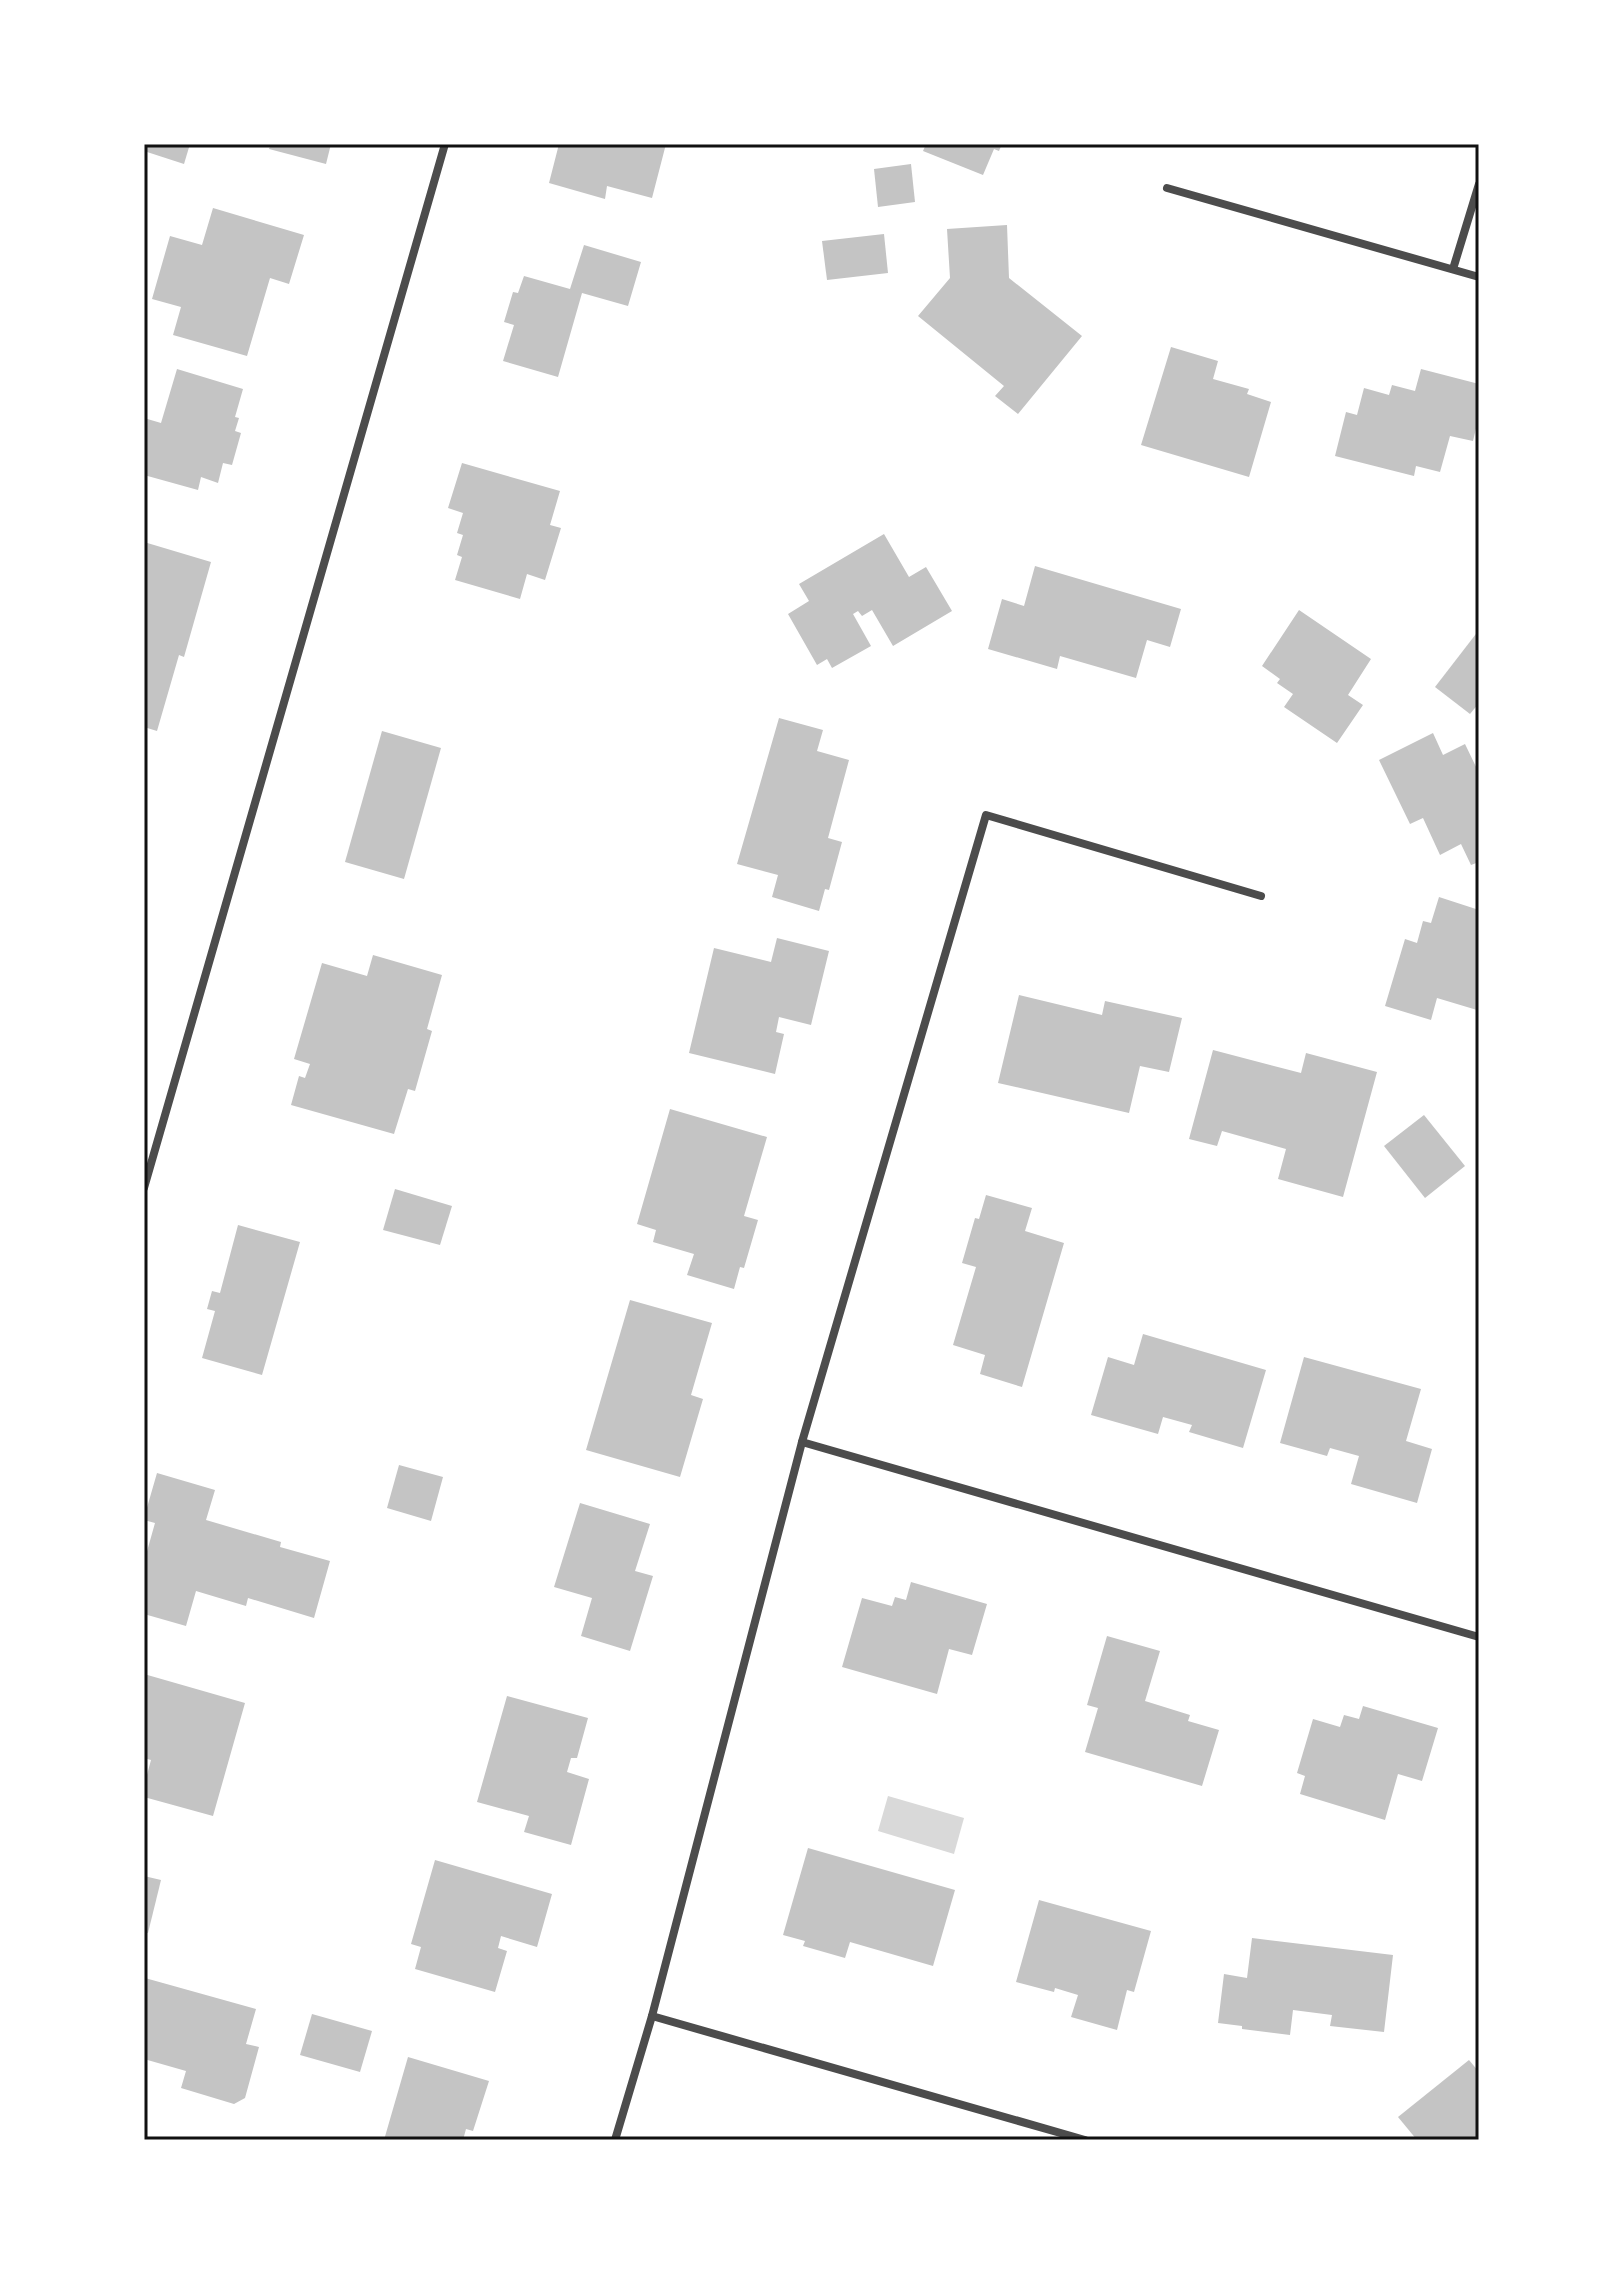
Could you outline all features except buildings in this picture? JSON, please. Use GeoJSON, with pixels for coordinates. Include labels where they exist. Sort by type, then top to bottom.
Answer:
{"type":"FeatureCollection","features":[{"type":"Feature","properties":{"kind":"street"},"geometry":{"type":"LineString","coordinates":[[144,1188],[445,144]]}},
{"type":"Feature","properties":{"kind":"street"},"geometry":{"type":"LineString","coordinates":[[1453,269],[1479,184]]}},
{"type":"Feature","properties":{"kind":"street"},"geometry":{"type":"LineString","coordinates":[[1167,188],[1479,277]]}},
{"type":"Feature","properties":{"kind":"street"},"geometry":{"type":"LineString","coordinates":[[615,2140],[652,2016],[802,1442],[986,815],[1261,896]]}},
{"type":"Feature","properties":{"kind":"street"},"geometry":{"type":"LineString","coordinates":[[802,1442],[1479,1637]]}},
{"type":"Feature","properties":{"kind":"street"},"geometry":{"type":"LineString","coordinates":[[652,2016],[1085,2140]]}},
{"type":"Feature","properties":{"kind":"shaded area"},"geometry":{"type":"Polygon","coordinates":[[[888,1796],[964,1818],[954,1854],[878,1831],[888,1796]]]}}]}
